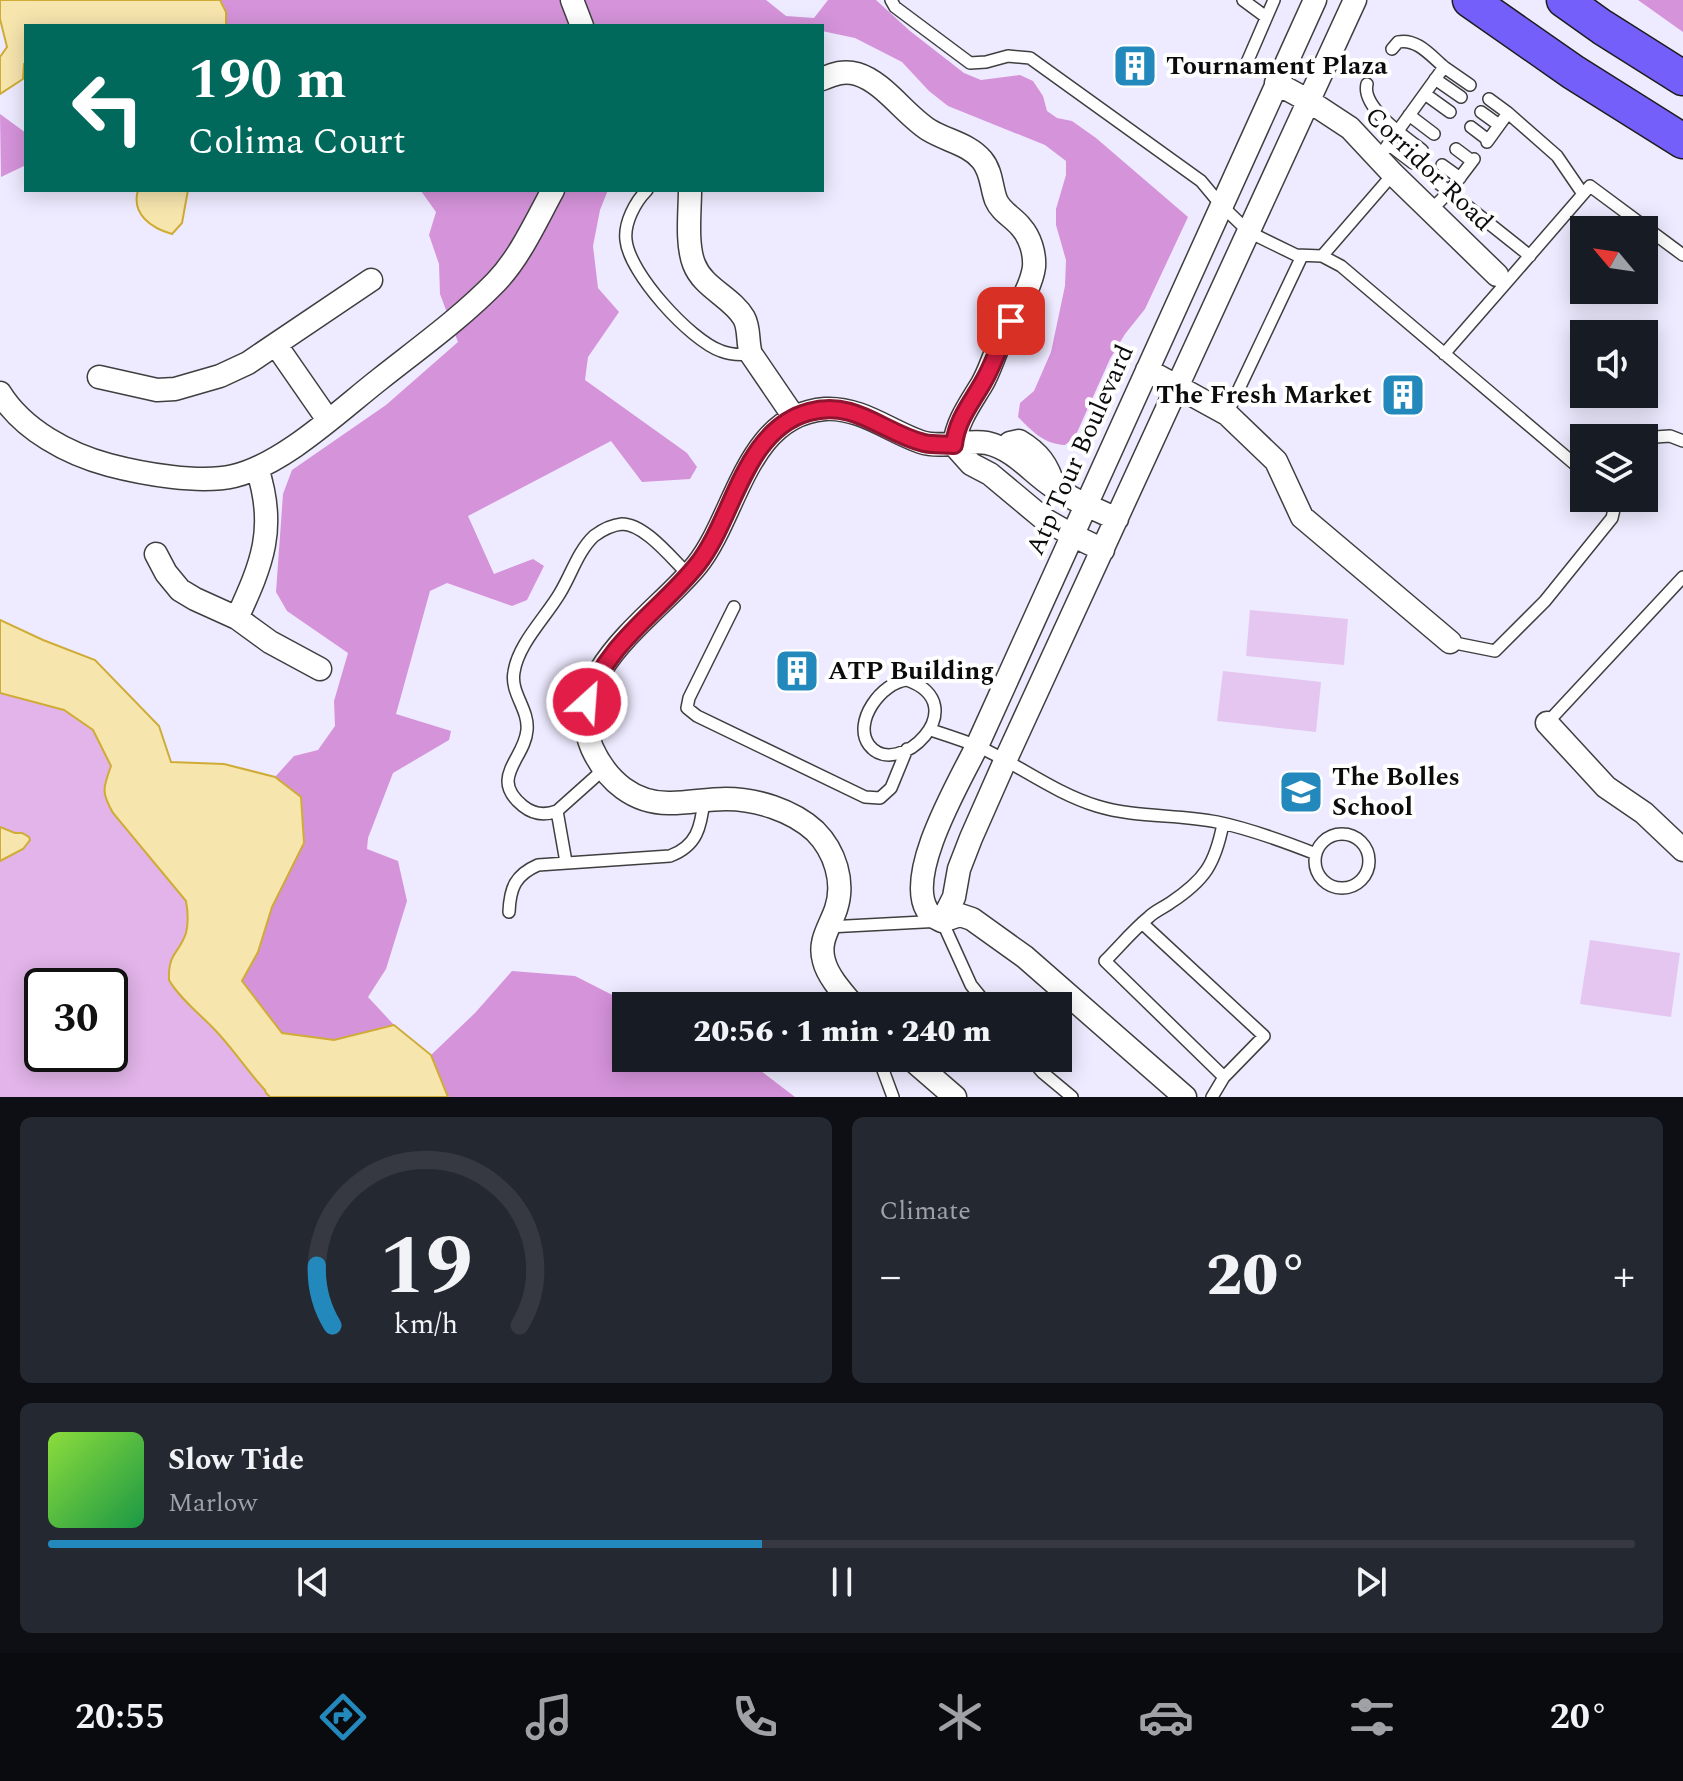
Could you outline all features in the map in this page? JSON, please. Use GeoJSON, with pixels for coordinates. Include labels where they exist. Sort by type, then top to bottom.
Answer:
{"type":"FeatureCollection","features":[{"type":"Feature","properties":{"kind":"main road"},"geometry":{"type":"LineString","coordinates":[[1470,0],[1573,72],[1683,141]]}},
{"type":"Feature","properties":{"kind":"main road"},"geometry":{"type":"LineString","coordinates":[[1564,0],[1683,78]]}},
{"type":"Feature","properties":{"kind":"street"},"geometry":{"type":"LineString","coordinates":[[572,0],[581,24]]}},
{"type":"Feature","properties":{"kind":"street","name":"Atp Tour Boulevard"},"geometry":{"type":"LineString","coordinates":[[942,921],[928,914],[923,901],[922,883],[927,854],[939,824],[1315,0]]}},
{"type":"Feature","properties":{"kind":"street"},"geometry":{"type":"LineString","coordinates":[[942,921],[954,897],[959,869],[971,838],[1005,761],[1355,0]]}},
{"type":"Feature","properties":{"kind":"street"},"geometry":{"type":"LineString","coordinates":[[824,78],[835,73],[859,74],[875,83],[929,130],[975,153],[990,174],[1002,210],[1029,239],[1034,270],[988,372],[960,419],[954,445]]}},
{"type":"Feature","properties":{"kind":"street","name":"Corridor Road"},"geometry":{"type":"LineString","coordinates":[[1276,83],[1309,101],[1393,159],[1431,210],[1502,279]]}},
{"type":"Feature","properties":{"kind":"street"},"geometry":{"type":"LineString","coordinates":[[0,393],[18,416],[43,435],[95,461],[129,470],[215,479],[257,468],[280,457],[328,420],[444,328],[496,282],[514,259],[552,192]]}},
{"type":"Feature","properties":{"kind":"street"},"geometry":{"type":"LineString","coordinates":[[690,192],[691,255],[695,268],[742,315],[747,325],[751,354],[794,417]]}},
{"type":"Feature","properties":{"kind":"street"},"geometry":{"type":"LineString","coordinates":[[99,377],[157,390],[175,389],[220,376],[248,363],[371,280]]}},
{"type":"Feature","properties":{"kind":"street"},"geometry":{"type":"LineString","coordinates":[[276,345],[328,420]]}},
{"type":"Feature","properties":{"kind":"street"},"geometry":{"type":"LineString","coordinates":[[1147,370],[1227,414],[1276,461],[1302,517],[1450,642]]}},
{"type":"Feature","properties":{"kind":"street"},"geometry":{"type":"LineString","coordinates":[[843,992],[830,975],[822,947],[839,897],[839,879],[828,847],[815,831],[792,816],[765,805],[745,800],[670,804],[632,795],[617,784],[604,769],[588,733],[586,710],[592,686],[600,672],[630,634],[688,574],[712,542],[748,466],[772,435],[794,417],[819,410],[846,410],[925,443],[986,443],[1020,459],[1054,488],[1117,519]]}},
{"type":"Feature","properties":{"kind":"street"},"geometry":{"type":"LineString","coordinates":[[990,474],[1003,449],[1019,441],[1040,456],[1049,470],[1054,488]]}},
{"type":"Feature","properties":{"kind":"street"},"geometry":{"type":"LineString","coordinates":[[954,445],[971,464],[990,474],[1044,519],[1103,550]]}},
{"type":"Feature","properties":{"kind":"street"},"geometry":{"type":"LineString","coordinates":[[237,618],[263,555],[267,526],[265,497],[257,468]]}},
{"type":"Feature","properties":{"kind":"street"},"geometry":{"type":"LineString","coordinates":[[1016,497],[1035,473]]}},
{"type":"Feature","properties":{"kind":"street"},"geometry":{"type":"LineString","coordinates":[[156,554],[180,590],[237,618],[270,642],[320,669]]}},
{"type":"Feature","properties":{"kind":"street"},"geometry":{"type":"LineString","coordinates":[[1547,723],[1606,787],[1644,813],[1683,850]]}},
{"type":"Feature","properties":{"kind":"street"},"geometry":{"type":"LineString","coordinates":[[942,921],[960,915],[983,926],[1025,957],[1185,1097]]}},
{"type":"Feature","properties":{"kind":"street"},"geometry":{"type":"LineString","coordinates":[[926,1072],[955,1097]]}},
{"type":"Feature","properties":{"kind":"lane"},"geometry":{"type":"LineString","coordinates":[[891,0],[895,7],[970,63],[1008,56],[1030,58],[1201,181],[1249,232],[1302,256],[1322,256],[1341,266],[1570,460]]}},
{"type":"Feature","properties":{"kind":"lane"},"geometry":{"type":"LineString","coordinates":[[1243,0],[1266,17]]}},
{"type":"Feature","properties":{"kind":"lane"},"geometry":{"type":"LineString","coordinates":[[1245,67],[1274,0]]}},
{"type":"Feature","properties":{"kind":"lane"},"geometry":{"type":"LineString","coordinates":[[1392,49],[1398,42],[1416,44],[1470,85]]}},
{"type":"Feature","properties":{"kind":"lane"},"geometry":{"type":"LineString","coordinates":[[1322,256],[1393,159],[1397,131],[1444,67]]}},
{"type":"Feature","properties":{"kind":"lane"},"geometry":{"type":"LineString","coordinates":[[1435,79],[1461,97]]}},
{"type":"Feature","properties":{"kind":"lane"},"geometry":{"type":"LineString","coordinates":[[1367,84],[1365,91],[1368,101],[1397,131],[1422,150]]}},
{"type":"Feature","properties":{"kind":"lane"},"geometry":{"type":"LineString","coordinates":[[1425,94],[1450,112]]}},
{"type":"Feature","properties":{"kind":"lane"},"geometry":{"type":"LineString","coordinates":[[1489,99],[1557,156],[1583,194]]}},
{"type":"Feature","properties":{"kind":"lane"},"geometry":{"type":"LineString","coordinates":[[1481,112],[1499,125]]}},
{"type":"Feature","properties":{"kind":"lane"},"geometry":{"type":"LineString","coordinates":[[1471,127],[1488,141],[1508,113]]}},
{"type":"Feature","properties":{"kind":"lane"},"geometry":{"type":"LineString","coordinates":[[1409,115],[1434,134]]}},
{"type":"Feature","properties":{"kind":"lane"},"geometry":{"type":"LineString","coordinates":[[1431,210],[1473,160],[1456,149]]}},
{"type":"Feature","properties":{"kind":"lane"},"geometry":{"type":"LineString","coordinates":[[1442,165],[1460,178]]}},
{"type":"Feature","properties":{"kind":"lane"},"geometry":{"type":"LineString","coordinates":[[1432,178],[1530,256]]}},
{"type":"Feature","properties":{"kind":"lane"},"geometry":{"type":"LineString","coordinates":[[1444,354],[1502,279],[1530,256],[1590,186],[1683,255]]}},
{"type":"Feature","properties":{"kind":"lane"},"geometry":{"type":"LineString","coordinates":[[646,192],[627,225],[626,237],[628,250],[650,289],[666,308],[706,343],[736,355],[751,354]]}},
{"type":"Feature","properties":{"kind":"lane"},"geometry":{"type":"LineString","coordinates":[[1227,414],[1302,256]]}},
{"type":"Feature","properties":{"kind":"lane"},"geometry":{"type":"LineString","coordinates":[[1658,437],[1670,436],[1683,441]]}},
{"type":"Feature","properties":{"kind":"lane"},"geometry":{"type":"LineString","coordinates":[[1450,642],[1495,651],[1545,601],[1612,518],[1613,512]]}},
{"type":"Feature","properties":{"kind":"lane"},"geometry":{"type":"LineString","coordinates":[[604,769],[557,811],[549,814],[526,809],[514,799],[508,780],[509,770],[527,729],[526,716],[513,678],[520,652],[560,594],[585,546],[608,527],[632,525],[643,531],[688,574]]}},
{"type":"Feature","properties":{"kind":"lane"},"geometry":{"type":"LineString","coordinates":[[1547,723],[1683,577]]}},
{"type":"Feature","properties":{"kind":"lane"},"geometry":{"type":"LineString","coordinates":[[734,607],[689,698],[687,708],[697,716],[865,797],[880,798],[891,788],[907,749]]}},
{"type":"Feature","properties":{"kind":"lane"},"geometry":{"type":"LineString","coordinates":[[907,680],[930,694],[935,712],[931,730],[920,742],[898,754],[886,754],[870,747],[865,737],[865,722],[876,698],[891,684],[907,680]]}},
{"type":"Feature","properties":{"kind":"lane"},"geometry":{"type":"LineString","coordinates":[[931,730],[977,746],[1096,806],[1128,814],[1223,824],[1264,834],[1316,854]]}},
{"type":"Feature","properties":{"kind":"lane"},"geometry":{"type":"LineString","coordinates":[[509,912],[512,888],[518,877],[538,865],[670,856],[681,852],[697,834],[704,800]]}},
{"type":"Feature","properties":{"kind":"lane"},"geometry":{"type":"LineString","coordinates":[[557,811],[566,862]]}},
{"type":"Feature","properties":{"kind":"lane"},"geometry":{"type":"LineString","coordinates":[[1223,824],[1215,856],[1198,883],[1142,923],[1105,961],[1224,1077]]}},
{"type":"Feature","properties":{"kind":"lane"},"geometry":{"type":"LineString","coordinates":[[1343,833],[1352,835],[1366,847],[1369,865],[1354,885],[1336,887],[1321,879],[1315,863],[1316,854],[1319,845],[1326,839],[1343,833]]}},
{"type":"Feature","properties":{"kind":"lane"},"geometry":{"type":"LineString","coordinates":[[828,927],[942,921],[977,992]]}},
{"type":"Feature","properties":{"kind":"lane"},"geometry":{"type":"LineString","coordinates":[[1142,923],[1264,1036],[1224,1077],[1212,1097]]}},
{"type":"Feature","properties":{"kind":"lane"},"geometry":{"type":"LineString","coordinates":[[884,1072],[893,1097]]}},
{"type":"Feature","properties":{"kind":"lane"},"geometry":{"type":"LineString","coordinates":[[1042,1072],[1072,1097]]}},
{"type":"Feature","properties":{"kind":"shaded area"},"geometry":{"type":"Polygon","coordinates":[[[0,0],[220,0],[226,12],[226,24],[24,24],[23,79],[0,94],[0,57],[7,47],[0,19],[0,0]]]}},
{"type":"Feature","properties":{"kind":"shaded area"},"geometry":{"type":"Polygon","coordinates":[[[220,0],[766,0],[786,16],[814,18],[828,0],[876,0],[964,73],[981,80],[1020,75],[1033,81],[1043,96],[1047,111],[1057,118],[1072,121],[1096,138],[1188,217],[1145,309],[1110,359],[1075,437],[1065,445],[1058,444],[1039,436],[1018,417],[1020,403],[1034,391],[1051,352],[1065,286],[1066,260],[1056,225],[1056,209],[1066,175],[1066,161],[1045,145],[948,106],[902,62],[855,38],[824,31],[824,24],[226,24],[226,12],[220,0]]]}},
{"type":"Feature","properties":{"kind":"shaded area"},"geometry":{"type":"Polygon","coordinates":[[[1638,0],[1683,0],[1683,32],[1638,0]]]}},
{"type":"Feature","properties":{"kind":"shaded area"},"geometry":{"type":"Polygon","coordinates":[[[0,114],[24,132],[24,166],[1,177],[0,114]]]}},
{"type":"Feature","properties":{"kind":"shaded area"},"geometry":{"type":"Polygon","coordinates":[[[138,192],[188,192],[182,223],[172,234],[144,219],[138,192]]]}},
{"type":"Feature","properties":{"kind":"shaded area"},"geometry":{"type":"Polygon","coordinates":[[[422,192],[607,192],[593,246],[598,288],[619,312],[588,357],[585,380],[687,453],[697,467],[690,479],[642,482],[611,441],[468,516],[494,574],[533,559],[544,566],[527,600],[512,606],[447,583],[430,591],[396,714],[451,731],[449,740],[393,773],[368,838],[367,849],[398,861],[407,901],[386,969],[368,997],[394,1025],[334,1040],[282,1033],[241,981],[258,952],[272,907],[304,843],[301,797],[275,777],[294,756],[318,750],[335,726],[334,701],[348,653],[287,611],[276,592],[283,494],[292,470],[386,405],[458,342],[440,294],[439,264],[429,235],[436,212],[422,192]]]}},
{"type":"Feature","properties":{"kind":"shaded area"},"geometry":{"type":"Polygon","coordinates":[[[1250,610],[1348,619],[1344,665],[1246,656],[1250,610]]]}},
{"type":"Feature","properties":{"kind":"shaded area"},"geometry":{"type":"Polygon","coordinates":[[[0,620],[95,660],[159,726],[171,762],[224,764],[275,777],[301,797],[304,843],[272,907],[258,952],[242,981],[282,1033],[334,1040],[394,1025],[431,1055],[448,1097],[270,1097],[266,1093],[223,1038],[169,980],[172,958],[187,929],[186,901],[113,813],[104,790],[111,766],[93,730],[64,710],[0,693],[0,620]]]}},
{"type":"Feature","properties":{"kind":"shaded area"},"geometry":{"type":"Polygon","coordinates":[[[1223,671],[1321,682],[1316,732],[1217,721],[1223,671]]]}},
{"type":"Feature","properties":{"kind":"shaded area"},"geometry":{"type":"Polygon","coordinates":[[[0,693],[37,701],[76,717],[94,732],[111,766],[224,764],[275,777],[242,981],[282,1033],[334,1040],[394,1025],[431,1055],[448,1097],[0,1097],[0,693]]]}},
{"type":"Feature","properties":{"kind":"shaded area"},"geometry":{"type":"Polygon","coordinates":[[[0,827],[22,833],[30,840],[23,849],[0,861],[0,827]]]}},
{"type":"Feature","properties":{"kind":"shaded area"},"geometry":{"type":"Polygon","coordinates":[[[1590,940],[1680,953],[1671,1017],[1580,1004],[1590,940]]]}},
{"type":"Feature","properties":{"kind":"shaded area"},"geometry":{"type":"Polygon","coordinates":[[[512,971],[575,976],[612,995],[612,1072],[762,1072],[795,1097],[448,1097],[431,1055],[475,1013],[512,971]]]}},
{"type":"Feature","properties":{"kind":"place","name":"Tournament Plaza"},"geometry":{"type":"Point","coordinates":[1135,66]}},
{"type":"Feature","properties":{"kind":"place","name":"The Fresh Market"},"geometry":{"type":"Point","coordinates":[1403,395]}},
{"type":"Feature","properties":{"kind":"place","name":"ATP Building"},"geometry":{"type":"Point","coordinates":[797,671]}},
{"type":"Feature","properties":{"kind":"place","name":"The Bolles School"},"geometry":{"type":"Point","coordinates":[1301,792]}},
{"type":"Feature","properties":{"kind":"route"},"geometry":{"type":"LineString","coordinates":[[587,702],[600,672],[630,634],[697,565],[712,542],[748,466],[782,425],[810,411],[846,410],[925,443],[954,445],[960,419],[983,383],[1011,321]]}}]}
